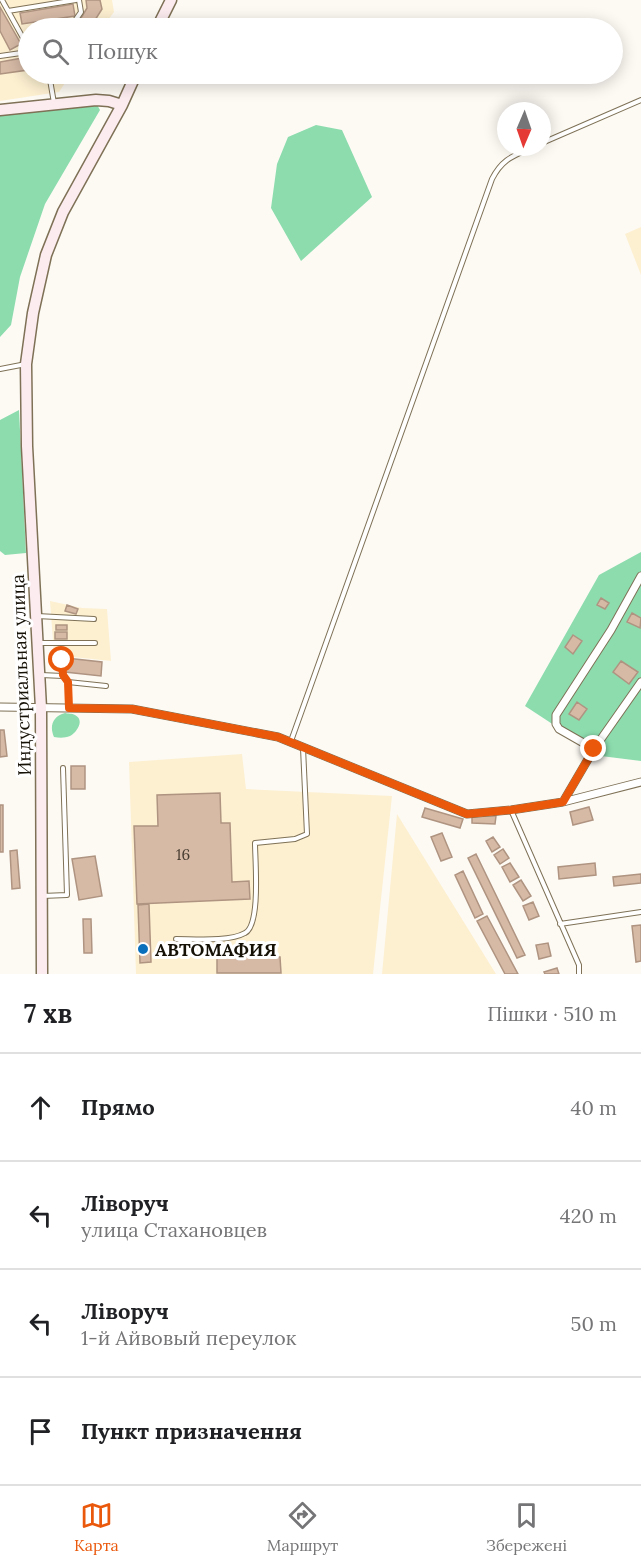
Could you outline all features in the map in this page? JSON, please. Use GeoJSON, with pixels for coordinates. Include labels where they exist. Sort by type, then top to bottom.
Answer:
{"type":"FeatureCollection","features":[{"type":"Feature","properties":{"kind":"main road"},"geometry":{"type":"LineString","coordinates":[[162,18],[171,0]]}},
{"type":"Feature","properties":{"kind":"main road","name":"Индустриальная улица"},"geometry":{"type":"LineString","coordinates":[[42,974],[41,708],[27,446],[26,364],[33,313],[46,255],[63,212],[131,84]]}},
{"type":"Feature","properties":{"kind":"main road"},"geometry":{"type":"LineString","coordinates":[[0,110],[96,100],[122,105]]}},
{"type":"Feature","properties":{"kind":"street"},"geometry":{"type":"LineString","coordinates":[[594,749],[559,729],[556,724],[556,715],[611,630],[641,576]]}},
{"type":"Feature","properties":{"kind":"street"},"geometry":{"type":"LineString","coordinates":[[563,802],[594,749],[641,682]]}},
{"type":"Feature","properties":{"kind":"street"},"geometry":{"type":"LineString","coordinates":[[0,707],[132,709],[278,737],[467,814],[563,802],[641,782]]}},
{"type":"Feature","properties":{"kind":"lane"},"geometry":{"type":"LineString","coordinates":[[2,0],[18,30]]}},
{"type":"Feature","properties":{"kind":"lane"},"geometry":{"type":"LineString","coordinates":[[8,11],[77,0],[81,12],[77,18]]}},
{"type":"Feature","properties":{"kind":"lane"},"geometry":{"type":"LineString","coordinates":[[0,56],[18,52]]}},
{"type":"Feature","properties":{"kind":"lane"},"geometry":{"type":"LineString","coordinates":[[51,84],[54,104]]}},
{"type":"Feature","properties":{"kind":"lane"},"geometry":{"type":"LineString","coordinates":[[551,139],[641,100]]}},
{"type":"Feature","properties":{"kind":"lane"},"geometry":{"type":"LineString","coordinates":[[290,742],[492,179],[498,166],[511,156]]}},
{"type":"Feature","properties":{"kind":"lane"},"geometry":{"type":"LineString","coordinates":[[0,369],[26,364]]}},
{"type":"Feature","properties":{"kind":"lane"},"geometry":{"type":"LineString","coordinates":[[36,616],[94,619]]}},
{"type":"Feature","properties":{"kind":"lane"},"geometry":{"type":"LineString","coordinates":[[37,643],[96,643]]}},
{"type":"Feature","properties":{"kind":"lane"},"geometry":{"type":"LineString","coordinates":[[62,660],[63,675],[68,682],[69,708]]}},
{"type":"Feature","properties":{"kind":"lane"},"geometry":{"type":"LineString","coordinates":[[39,675],[63,675]]}},
{"type":"Feature","properties":{"kind":"lane"},"geometry":{"type":"LineString","coordinates":[[68,682],[106,686]]}},
{"type":"Feature","properties":{"kind":"lane"},"geometry":{"type":"LineString","coordinates":[[176,939],[234,936],[246,933],[251,928],[256,906],[255,843],[295,839],[307,834],[303,748]]}},
{"type":"Feature","properties":{"kind":"lane"},"geometry":{"type":"LineString","coordinates":[[42,896],[67,896],[63,768]]}},
{"type":"Feature","properties":{"kind":"lane"},"geometry":{"type":"LineString","coordinates":[[511,810],[579,965],[579,974]]}},
{"type":"Feature","properties":{"kind":"lane"},"geometry":{"type":"LineString","coordinates":[[560,924],[641,912]]}},
{"type":"Feature","properties":{"kind":"shaded area"},"geometry":{"type":"Polygon","coordinates":[[[0,0],[112,0],[114,12],[110,18],[18,18],[18,84],[64,84],[59,92],[0,101],[0,0]]]}},
{"type":"Feature","properties":{"kind":"shaded area"},"geometry":{"type":"Polygon","coordinates":[[[641,227],[641,275],[625,234],[641,227]]]}},
{"type":"Feature","properties":{"kind":"shaded area"},"geometry":{"type":"Polygon","coordinates":[[[50,601],[82,608],[107,609],[111,661],[54,655],[50,601]]]}},
{"type":"Feature","properties":{"kind":"shaded area"},"geometry":{"type":"Polygon","coordinates":[[[242,754],[246,789],[392,796],[373,974],[136,974],[129,762],[242,754]]]}},
{"type":"Feature","properties":{"kind":"shaded area"},"geometry":{"type":"Polygon","coordinates":[[[397,814],[496,974],[382,974],[397,814]]]}},
{"type":"Feature","properties":{"kind":"green space"},"geometry":{"type":"Polygon","coordinates":[[[96,103],[100,110],[45,204],[20,277],[11,325],[0,337],[0,114],[96,103]]]}},
{"type":"Feature","properties":{"kind":"green space"},"geometry":{"type":"Polygon","coordinates":[[[316,125],[342,130],[372,197],[301,261],[271,208],[277,164],[288,137],[316,125]]]}},
{"type":"Feature","properties":{"kind":"green space"},"geometry":{"type":"Polygon","coordinates":[[[19,410],[26,553],[5,555],[0,551],[0,420],[19,410]]]}},
{"type":"Feature","properties":{"kind":"green space"},"geometry":{"type":"Polygon","coordinates":[[[641,552],[641,761],[601,756],[525,706],[599,575],[641,552]]]}},
{"type":"Feature","properties":{"kind":"green space"},"geometry":{"type":"Polygon","coordinates":[[[65,713],[78,717],[79,726],[70,736],[54,737],[53,722],[65,713]]]}},
{"type":"Feature","properties":{"kind":"building"},"geometry":{"type":"Polygon","coordinates":[[[86,0],[100,0],[102,9],[96,18],[81,18],[87,8],[86,0]]]}},
{"type":"Feature","properties":{"kind":"building"},"geometry":{"type":"Polygon","coordinates":[[[73,4],[75,16],[21,18],[20,13],[73,4]]]}},
{"type":"Feature","properties":{"kind":"building"},"geometry":{"type":"Polygon","coordinates":[[[0,7],[18,39],[18,46],[10,50],[0,31],[0,7]]]}},
{"type":"Feature","properties":{"kind":"building"},"geometry":{"type":"Polygon","coordinates":[[[18,59],[18,71],[0,74],[0,62],[18,59]]]}},
{"type":"Feature","properties":{"kind":"building"},"geometry":{"type":"Polygon","coordinates":[[[601,598],[609,603],[605,609],[597,605],[601,598]]]}},
{"type":"Feature","properties":{"kind":"building"},"geometry":{"type":"Polygon","coordinates":[[[67,605],[78,609],[76,614],[65,611],[67,605]]]}},
{"type":"Feature","properties":{"kind":"building"},"geometry":{"type":"Polygon","coordinates":[[[632,613],[641,618],[640,628],[627,622],[632,613]]]}},
{"type":"Feature","properties":{"kind":"building"},"geometry":{"type":"Polygon","coordinates":[[[56,625],[67,625],[67,630],[56,630],[56,625]]]}},
{"type":"Feature","properties":{"kind":"building"},"geometry":{"type":"Polygon","coordinates":[[[55,632],[67,632],[67,639],[55,639],[55,632]]]}},
{"type":"Feature","properties":{"kind":"building"},"geometry":{"type":"Polygon","coordinates":[[[573,635],[582,641],[573,654],[565,647],[573,635]]]}},
{"type":"Feature","properties":{"kind":"building"},"geometry":{"type":"Polygon","coordinates":[[[66,658],[102,662],[101,676],[65,672],[66,658]]]}},
{"type":"Feature","properties":{"kind":"building"},"geometry":{"type":"Polygon","coordinates":[[[621,661],[638,672],[629,684],[613,672],[621,661]]]}},
{"type":"Feature","properties":{"kind":"building"},"geometry":{"type":"Polygon","coordinates":[[[577,702],[587,709],[579,720],[569,714],[577,702]]]}},
{"type":"Feature","properties":{"kind":"building"},"geometry":{"type":"Polygon","coordinates":[[[0,730],[4,730],[7,756],[0,757],[0,730]]]}},
{"type":"Feature","properties":{"kind":"building"},"geometry":{"type":"Polygon","coordinates":[[[71,766],[85,766],[85,789],[71,789],[71,766]]]}},
{"type":"Feature","properties":{"kind":"building"},"geometry":{"type":"Polygon","coordinates":[[[220,793],[221,823],[230,823],[232,882],[249,881],[250,899],[137,904],[134,826],[158,826],[157,795],[220,793]]]}},
{"type":"Feature","properties":{"kind":"building"},"geometry":{"type":"Polygon","coordinates":[[[0,805],[3,805],[3,852],[0,852],[0,805]]]}},
{"type":"Feature","properties":{"kind":"building"},"geometry":{"type":"Polygon","coordinates":[[[589,807],[593,820],[573,825],[570,812],[589,807]]]}},
{"type":"Feature","properties":{"kind":"building"},"geometry":{"type":"Polygon","coordinates":[[[425,808],[463,819],[460,828],[422,817],[425,808]]]}},
{"type":"Feature","properties":{"kind":"building"},"geometry":{"type":"Polygon","coordinates":[[[472,815],[496,816],[495,824],[472,823],[472,815]]]}},
{"type":"Feature","properties":{"kind":"building"},"geometry":{"type":"Polygon","coordinates":[[[442,833],[452,857],[441,861],[431,837],[442,833]]]}},
{"type":"Feature","properties":{"kind":"building"},"geometry":{"type":"Polygon","coordinates":[[[493,837],[500,847],[492,852],[486,841],[493,837]]]}},
{"type":"Feature","properties":{"kind":"building"},"geometry":{"type":"Polygon","coordinates":[[[503,849],[509,858],[500,864],[494,855],[503,849]]]}},
{"type":"Feature","properties":{"kind":"building"},"geometry":{"type":"Polygon","coordinates":[[[17,850],[20,888],[12,889],[10,851],[17,850]]]}},
{"type":"Feature","properties":{"kind":"building"},"geometry":{"type":"Polygon","coordinates":[[[476,854],[525,955],[517,958],[468,858],[476,854]]]}},
{"type":"Feature","properties":{"kind":"building"},"geometry":{"type":"Polygon","coordinates":[[[95,856],[102,896],[79,900],[72,859],[95,856]]]}},
{"type":"Feature","properties":{"kind":"building"},"geometry":{"type":"Polygon","coordinates":[[[510,863],[519,877],[510,882],[502,867],[510,863]]]}},
{"type":"Feature","properties":{"kind":"building"},"geometry":{"type":"Polygon","coordinates":[[[595,863],[596,875],[559,879],[558,867],[595,863]]]}},
{"type":"Feature","properties":{"kind":"building"},"geometry":{"type":"Polygon","coordinates":[[[463,871],[483,914],[475,918],[455,875],[463,871]]]}},
{"type":"Feature","properties":{"kind":"building"},"geometry":{"type":"Polygon","coordinates":[[[641,874],[641,883],[614,886],[613,877],[641,874]]]}},
{"type":"Feature","properties":{"kind":"building"},"geometry":{"type":"Polygon","coordinates":[[[521,880],[531,896],[523,901],[513,885],[521,880]]]}},
{"type":"Feature","properties":{"kind":"building"},"geometry":{"type":"Polygon","coordinates":[[[533,902],[539,916],[529,920],[523,906],[533,902]]]}},
{"type":"Feature","properties":{"kind":"building"},"geometry":{"type":"Polygon","coordinates":[[[149,904],[151,962],[140,963],[138,905],[149,904]]]}},
{"type":"Feature","properties":{"kind":"building"},"geometry":{"type":"Polygon","coordinates":[[[487,916],[518,974],[505,974],[477,921],[487,916]]]}},
{"type":"Feature","properties":{"kind":"building"},"geometry":{"type":"Polygon","coordinates":[[[83,919],[91,919],[92,953],[84,953],[83,919]]]}},
{"type":"Feature","properties":{"kind":"building"},"geometry":{"type":"Polygon","coordinates":[[[641,925],[641,961],[636,962],[632,926],[641,925]]]}},
{"type":"Feature","properties":{"kind":"building"},"geometry":{"type":"Polygon","coordinates":[[[548,943],[551,956],[539,959],[536,945],[548,943]]]}},
{"type":"Feature","properties":{"kind":"building"},"geometry":{"type":"Polygon","coordinates":[[[217,957],[280,957],[281,973],[217,973],[217,957]]]}},
{"type":"Feature","properties":{"kind":"building"},"geometry":{"type":"Polygon","coordinates":[[[557,968],[559,974],[545,974],[544,972],[557,968]]]}},
{"type":"Feature","properties":{"kind":"place","name":"АВТОМАФИЯ"},"geometry":{"type":"Point","coordinates":[143,949]}},
{"type":"Feature","properties":{"kind":"route"},"geometry":{"type":"LineString","coordinates":[[62,660],[63,675],[68,682],[69,708],[132,709],[278,737],[467,814],[563,802],[594,749]]}}]}
